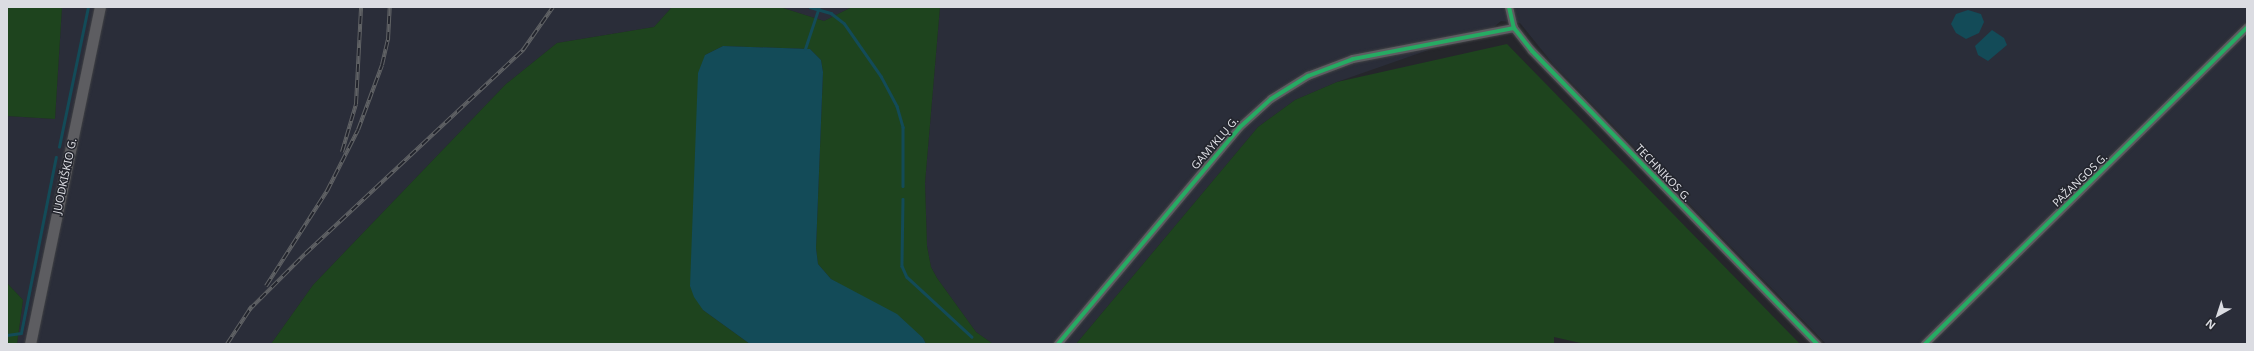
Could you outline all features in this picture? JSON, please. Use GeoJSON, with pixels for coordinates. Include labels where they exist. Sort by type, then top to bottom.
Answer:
{"type":"FeatureCollection","features":[{"type":"Feature","properties":{"kind":"street","name":"JUODKIŠKIO G."},"geometry":{"type":"LineString","coordinates":[[30,344],[100,7]]}},
{"type":"Feature","properties":{"kind":"street","name":"TECHNIKOS G."},"geometry":{"type":"LineString","coordinates":[[1509,7],[1514,28],[1532,51],[1817,344]]}},
{"type":"Feature","properties":{"kind":"street","name":"GAMYKLŲ G."},"geometry":{"type":"LineString","coordinates":[[1058,344],[1235,133],[1271,99],[1308,76],[1353,59],[1514,28]]}},
{"type":"Feature","properties":{"kind":"street","name":"PAŽANGOS G."},"geometry":{"type":"LineString","coordinates":[[1925,344],[2247,28]]}},
{"type":"Feature","properties":{"kind":"shaded area"},"geometry":{"type":"Polygon","coordinates":[[[62,7],[672,7],[654,27],[557,43],[506,84],[313,285],[271,344],[17,344],[23,300],[7,283],[7,116],[55,119],[62,7]]]}},
{"type":"Feature","properties":{"kind":"shaded area"},"geometry":{"type":"Polygon","coordinates":[[[780,7],[852,7],[824,21],[780,7]]]}},
{"type":"Feature","properties":{"kind":"shaded area"},"geometry":{"type":"Polygon","coordinates":[[[940,7],[2247,7],[2247,344],[1826,344],[1553,64],[1520,23],[1501,21],[1494,27],[1337,82],[1295,100],[1258,127],[1076,344],[993,344],[976,332],[937,278],[931,267],[927,246],[925,183],[940,7]]]}},
{"type":"Feature","properties":{"kind":"green space"},"geometry":{"type":"Polygon","coordinates":[[[7,7],[62,7],[55,119],[7,116],[7,7]]]}},
{"type":"Feature","properties":{"kind":"green space"},"geometry":{"type":"Polygon","coordinates":[[[672,7],[780,7],[824,21],[852,7],[940,7],[925,183],[927,246],[931,267],[937,278],[976,332],[993,344],[926,344],[923,338],[831,279],[818,264],[816,248],[823,72],[821,60],[810,49],[723,46],[705,55],[703,310],[750,344],[271,344],[313,285],[506,84],[557,43],[654,27],[672,7]]]}},
{"type":"Feature","properties":{"kind":"green space"},"geometry":{"type":"Polygon","coordinates":[[[1507,44],[1800,344],[1585,344],[1554,337],[1554,344],[1076,344],[1258,127],[1295,100],[1337,82],[1507,44]]]}},
{"type":"Feature","properties":{"kind":"green space"},"geometry":{"type":"Polygon","coordinates":[[[7,283],[23,300],[17,344],[7,344],[7,283]]]}},
{"type":"Feature","properties":{"kind":"water"},"geometry":{"type":"Polygon","coordinates":[[[1968,10],[1981,14],[1984,22],[1979,33],[1966,39],[1956,33],[1951,24],[1956,14],[1968,10]]]}},
{"type":"Feature","properties":{"kind":"water"},"geometry":{"type":"Polygon","coordinates":[[[1992,30],[2004,38],[2007,45],[1988,61],[1978,55],[1975,46],[1992,30]]]}},
{"type":"Feature","properties":{"kind":"water"},"geometry":{"type":"Polygon","coordinates":[[[723,46],[810,49],[821,60],[823,72],[816,248],[818,264],[831,279],[897,314],[923,338],[926,344],[750,344],[703,310],[694,297],[690,286],[698,73],[705,55],[723,46]]]}},
{"type":"Feature","properties":{"kind":"waterway"},"geometry":{"type":"LineString","coordinates":[[59,147],[88,7]]}},
{"type":"Feature","properties":{"kind":"waterway"},"geometry":{"type":"LineString","coordinates":[[810,7],[831,13],[844,23],[881,76],[897,106],[903,127],[903,186]]}},
{"type":"Feature","properties":{"kind":"waterway"},"geometry":{"type":"LineString","coordinates":[[805,49],[819,7]]}},
{"type":"Feature","properties":{"kind":"waterway"},"geometry":{"type":"LineString","coordinates":[[7,335],[21,333],[56,157]]}},
{"type":"Feature","properties":{"kind":"waterway"},"geometry":{"type":"LineString","coordinates":[[903,199],[902,266],[907,277],[972,337]]}},
{"type":"Feature","properties":{"kind":"railway"},"geometry":{"type":"LineString","coordinates":[[342,152],[356,104],[361,7]]}},
{"type":"Feature","properties":{"kind":"railway"},"geometry":{"type":"LineString","coordinates":[[266,286],[327,191],[358,130],[382,65],[388,40],[390,7]]}},
{"type":"Feature","properties":{"kind":"railway"},"geometry":{"type":"LineString","coordinates":[[249,310],[305,254],[523,50],[553,7]]}},
{"type":"Feature","properties":{"kind":"railway"},"geometry":{"type":"LineString","coordinates":[[227,344],[252,306]]}},
{"type":"Feature","properties":{"kind":"cycle path"},"geometry":{"type":"LineString","coordinates":[[1509,7],[1514,28],[1532,51],[1817,344]]}},
{"type":"Feature","properties":{"kind":"cycle path"},"geometry":{"type":"LineString","coordinates":[[1058,344],[1239,128],[1271,99],[1308,76],[1353,59],[1514,28]]}},
{"type":"Feature","properties":{"kind":"cycle path"},"geometry":{"type":"LineString","coordinates":[[1925,344],[2247,28]]}}]}
